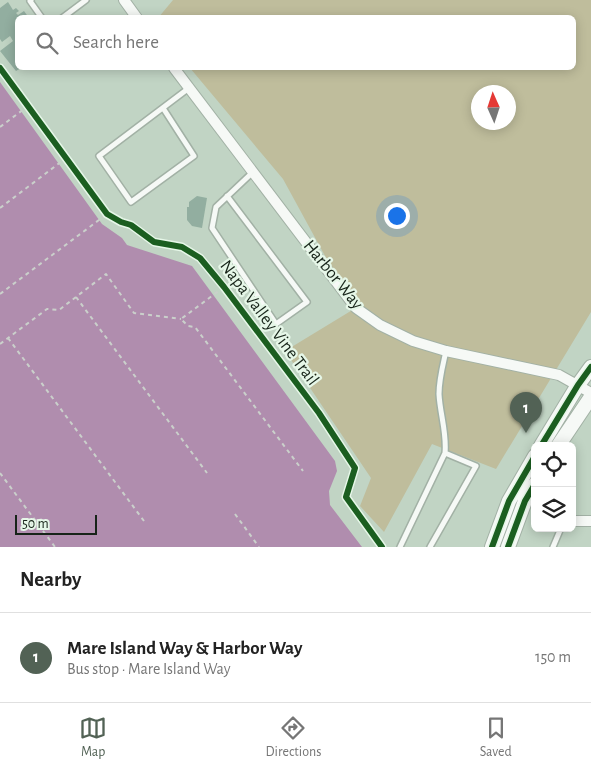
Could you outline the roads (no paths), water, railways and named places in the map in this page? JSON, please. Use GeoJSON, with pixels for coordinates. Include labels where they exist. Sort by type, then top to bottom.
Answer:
{"type":"FeatureCollection","features":[{"type":"Feature","properties":{"kind":"main road"},"geometry":{"type":"LineString","coordinates":[[543,442],[591,367]]}},
{"type":"Feature","properties":{"kind":"main road"},"geometry":{"type":"LineString","coordinates":[[561,442],[591,397]]}},
{"type":"Feature","properties":{"kind":"main road"},"geometry":{"type":"LineString","coordinates":[[492,547],[509,501],[531,463]]}},
{"type":"Feature","properties":{"kind":"main road"},"geometry":{"type":"LineString","coordinates":[[508,547],[525,502],[533,487]]}},
{"type":"Feature","properties":{"kind":"street"},"geometry":{"type":"LineString","coordinates":[[124,0],[135,15]]}},
{"type":"Feature","properties":{"kind":"street","name":"Harbor Way"},"geometry":{"type":"LineString","coordinates":[[176,70],[356,308],[380,325],[413,342],[446,351],[559,375],[591,393]]}},
{"type":"Feature","properties":{"kind":"street"},"geometry":{"type":"LineString","coordinates":[[576,521],[591,521]]}},
{"type":"Feature","properties":{"kind":"lane"},"geometry":{"type":"LineString","coordinates":[[31,0],[40,15]]}},
{"type":"Feature","properties":{"kind":"lane"},"geometry":{"type":"LineString","coordinates":[[66,15],[86,0]]}},
{"type":"Feature","properties":{"kind":"lane"},"geometry":{"type":"LineString","coordinates":[[163,108],[194,156],[131,202],[100,156],[163,108],[190,88]]}},
{"type":"Feature","properties":{"kind":"lane"},"geometry":{"type":"LineString","coordinates":[[227,196],[307,302],[276,324],[212,228],[216,207],[227,196],[253,172]]}},
{"type":"Feature","properties":{"kind":"lane"},"geometry":{"type":"LineString","coordinates":[[400,547],[445,453],[446,439],[439,393],[446,351]]}},
{"type":"Feature","properties":{"kind":"lane"},"geometry":{"type":"LineString","coordinates":[[430,547],[476,466],[445,453]]}},
{"type":"Feature","properties":{"kind":"lane"},"geometry":{"type":"LineString","coordinates":[[553,547],[559,532]]}},
{"type":"Feature","properties":{"kind":"place","name":"Mare Island Way & Harbor Way"},"geometry":{"type":"Point","coordinates":[526,433]}}]}
